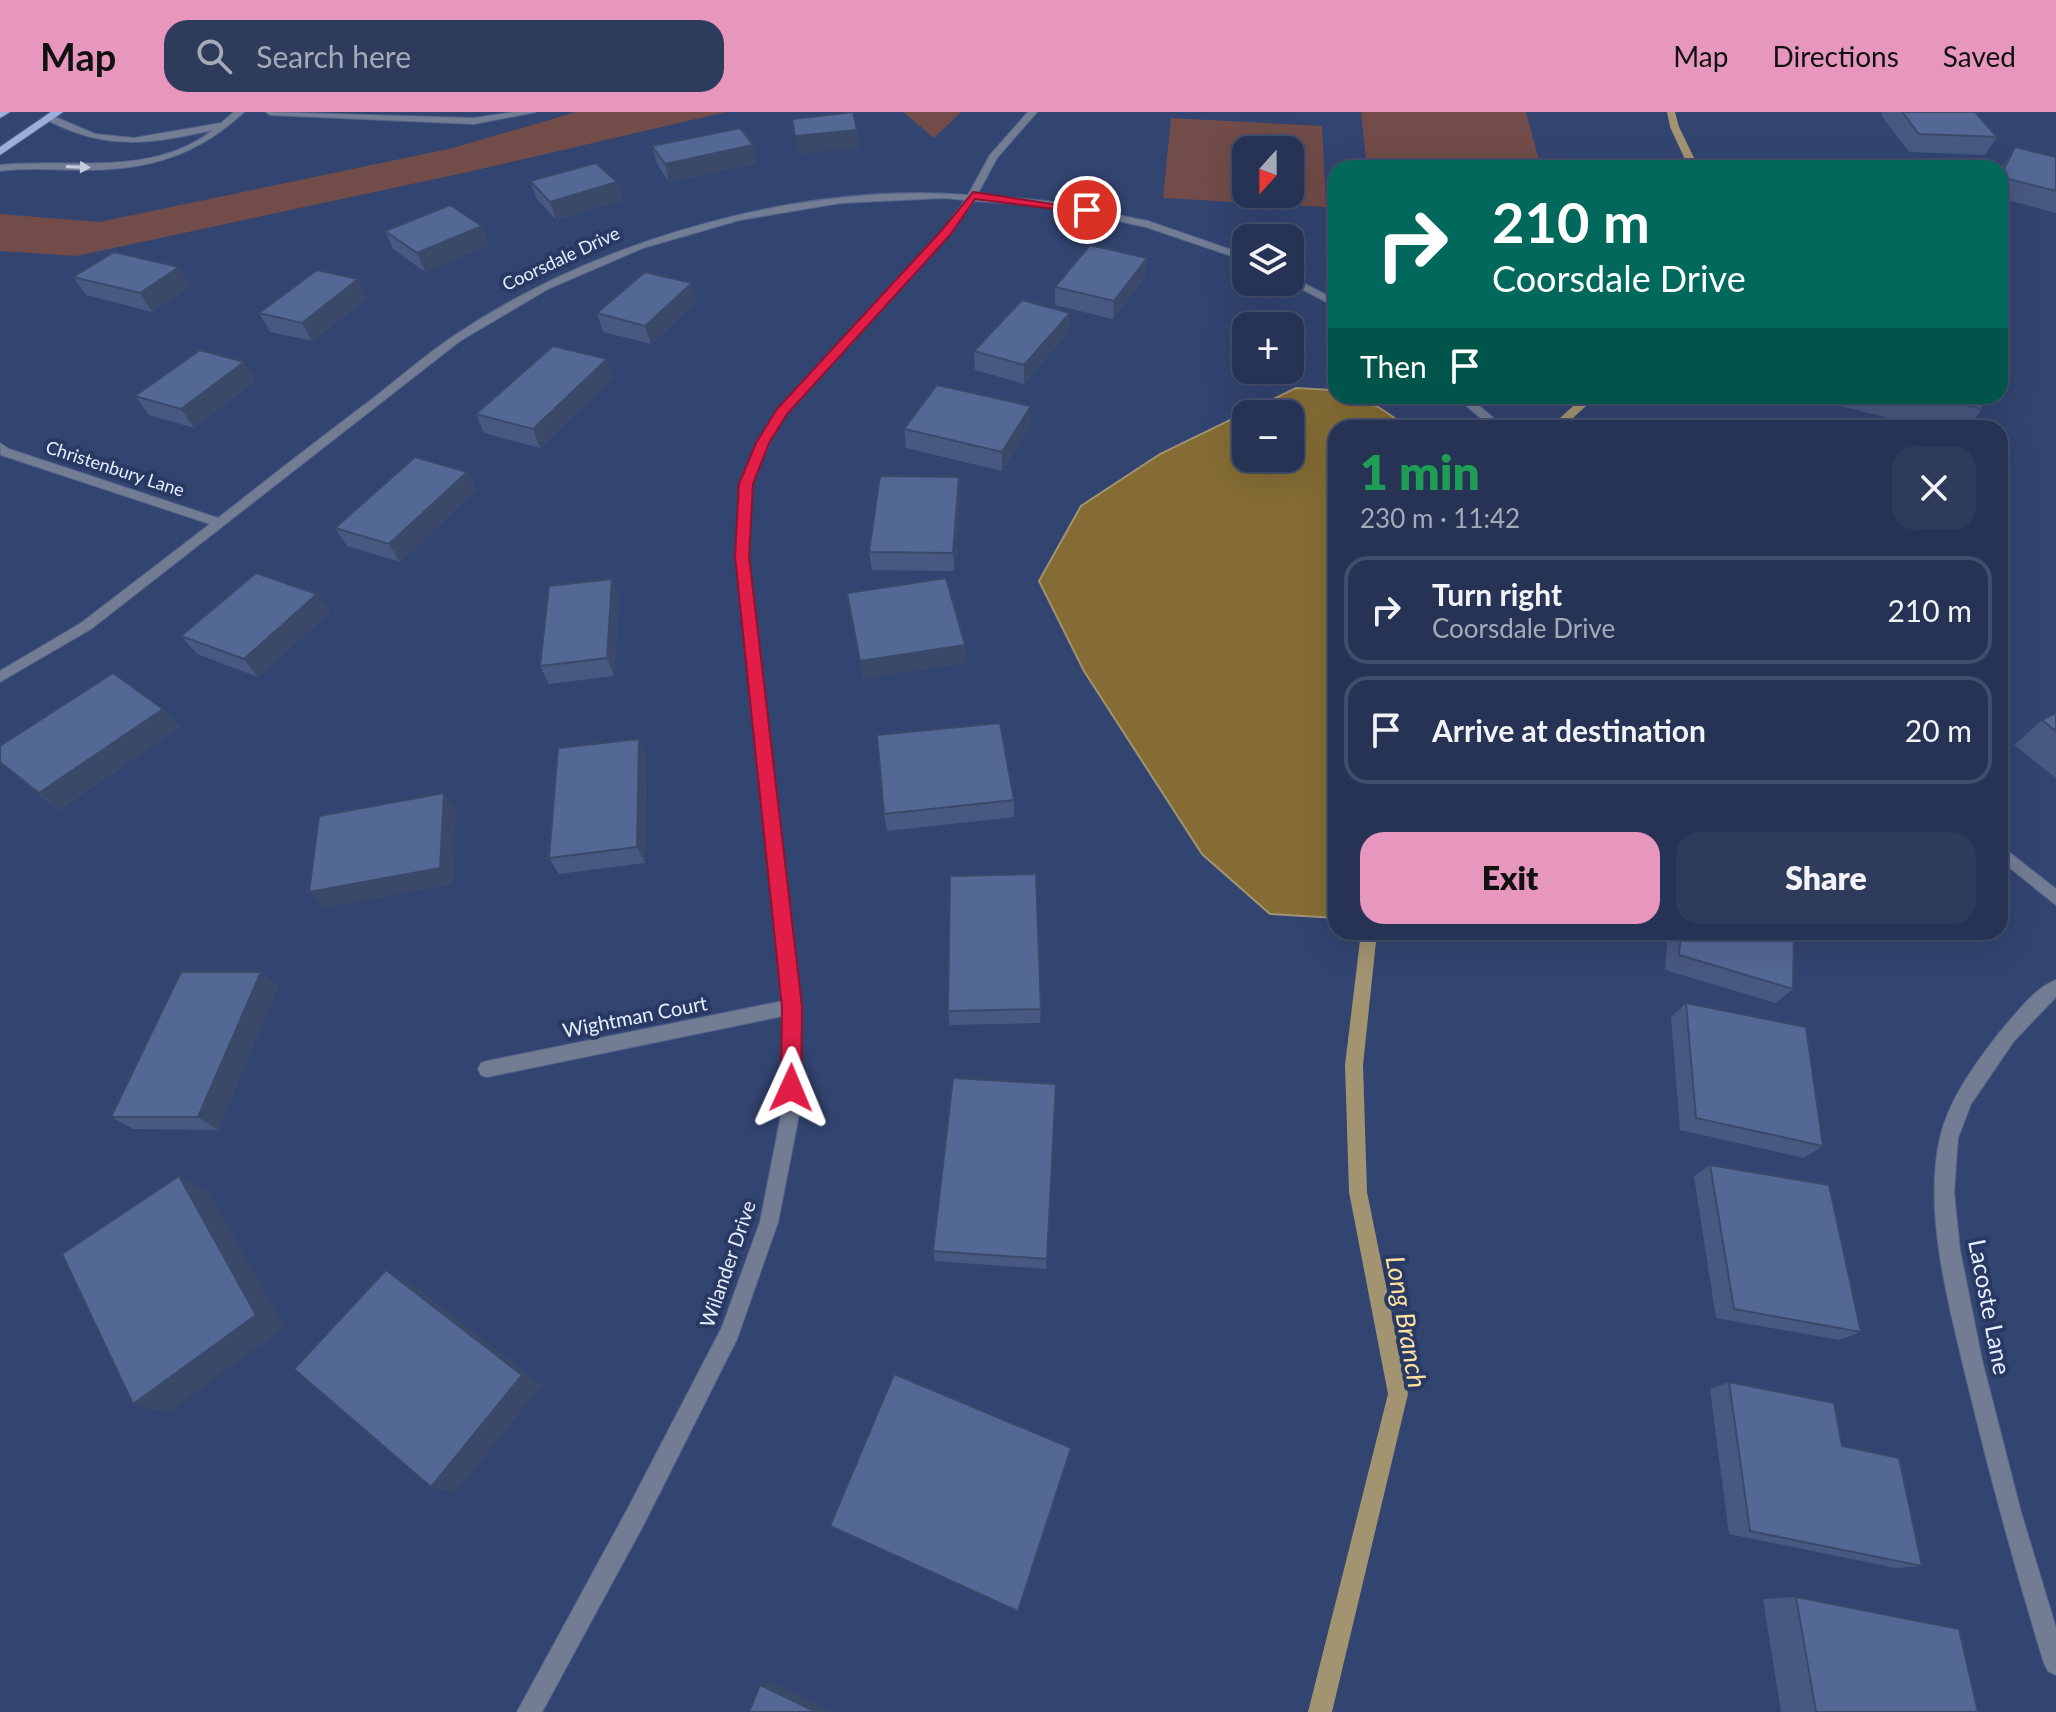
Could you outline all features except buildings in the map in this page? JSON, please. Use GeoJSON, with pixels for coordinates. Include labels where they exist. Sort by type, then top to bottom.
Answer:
{"type":"FeatureCollection","features":[{"type":"Feature","properties":{"kind":"main road"},"geometry":{"type":"LineString","coordinates":[[0,152],[54,115]]}},
{"type":"Feature","properties":{"kind":"street"},"geometry":{"type":"LineString","coordinates":[[0,168],[28,165],[102,167],[137,162],[173,153],[205,140],[240,112]]}},
{"type":"Feature","properties":{"kind":"street"},"geometry":{"type":"LineString","coordinates":[[270,112],[474,121],[532,112]]}},
{"type":"Feature","properties":{"kind":"street","name":"Wilander Drive"},"geometry":{"type":"LineString","coordinates":[[529,1712],[636,1516],[730,1332],[769,1222],[790,1115],[792,1007],[742,556],[746,484],[763,443],[781,412],[946,232],[973,195],[993,157],[1033,112]]}},
{"type":"Feature","properties":{"kind":"street"},"geometry":{"type":"LineString","coordinates":[[54,115],[70,131],[95,140],[121,142],[149,140],[223,124]]}},
{"type":"Feature","properties":{"kind":"street","name":"Coorsdale Drive"},"geometry":{"type":"LineString","coordinates":[[0,677],[86,626],[456,339],[546,284],[654,239],[756,213],[868,199],[973,195],[1064,205],[1109,214],[1199,239],[1232,252]]}},
{"type":"Feature","properties":{"kind":"street"},"geometry":{"type":"LineString","coordinates":[[1304,287],[1328,300]]}},
{"type":"Feature","properties":{"kind":"street"},"geometry":{"type":"LineString","coordinates":[[1470,404],[1490,420]]}},
{"type":"Feature","properties":{"kind":"street","name":"Christenbury Lane"},"geometry":{"type":"LineString","coordinates":[[0,447],[5,452],[221,523]]}},
{"type":"Feature","properties":{"kind":"street"},"geometry":{"type":"LineString","coordinates":[[2008,858],[2056,898]]}},
{"type":"Feature","properties":{"kind":"street","name":"Lacoste Lane"},"geometry":{"type":"LineString","coordinates":[[2056,987],[2007,1037],[1973,1084],[1949,1137],[1945,1218],[1960,1309],[1984,1414],[2021,1556],[2056,1663]]}},
{"type":"Feature","properties":{"kind":"street","name":"Wightman Court"},"geometry":{"type":"LineString","coordinates":[[487,1069],[792,1007]]}},
{"type":"Feature","properties":{"kind":"shaded area"},"geometry":{"type":"Polygon","coordinates":[[[576,112],[726,112],[468,172],[76,256],[0,251],[0,214],[99,222],[453,148],[576,112]]]}},
{"type":"Feature","properties":{"kind":"shaded area"},"geometry":{"type":"Polygon","coordinates":[[[903,112],[961,112],[934,138],[903,112]]]}},
{"type":"Feature","properties":{"kind":"shaded area"},"geometry":{"type":"Polygon","coordinates":[[[1361,112],[1526,112],[1539,160],[1366,160],[1361,112]]]}},
{"type":"Feature","properties":{"kind":"shaded area"},"geometry":{"type":"Polygon","coordinates":[[[1171,118],[1322,126],[1326,207],[1304,206],[1304,136],[1232,136],[1232,202],[1163,198],[1171,118]]]}},
{"type":"Feature","properties":{"kind":"shaded area"},"geometry":{"type":"Polygon","coordinates":[[[1296,388],[1328,390],[1328,404],[1372,404],[1397,420],[1328,420],[1328,918],[1270,914],[1202,854],[1084,671],[1039,581],[1081,506],[1160,454],[1232,419],[1232,472],[1304,472],[1304,400],[1271,400],[1296,388]]]}},
{"type":"Feature","properties":{"kind":"waterway","name":"Long Branch"},"geometry":{"type":"LineString","coordinates":[[1671,112],[1674,127],[1691,160]]}},
{"type":"Feature","properties":{"kind":"waterway","name":"Long Branch"},"geometry":{"type":"LineString","coordinates":[[1564,420],[1582,404]]}},
{"type":"Feature","properties":{"kind":"waterway","name":"Long Branch"},"geometry":{"type":"LineString","coordinates":[[1320,1712],[1398,1394],[1358,1192],[1354,1065],[1368,940]]}},
{"type":"Feature","properties":{"kind":"route"},"geometry":{"type":"LineString","coordinates":[[791,1088],[792,1007],[742,556],[746,484],[763,443],[781,412],[946,232],[973,195],[1087,210]]}}]}
